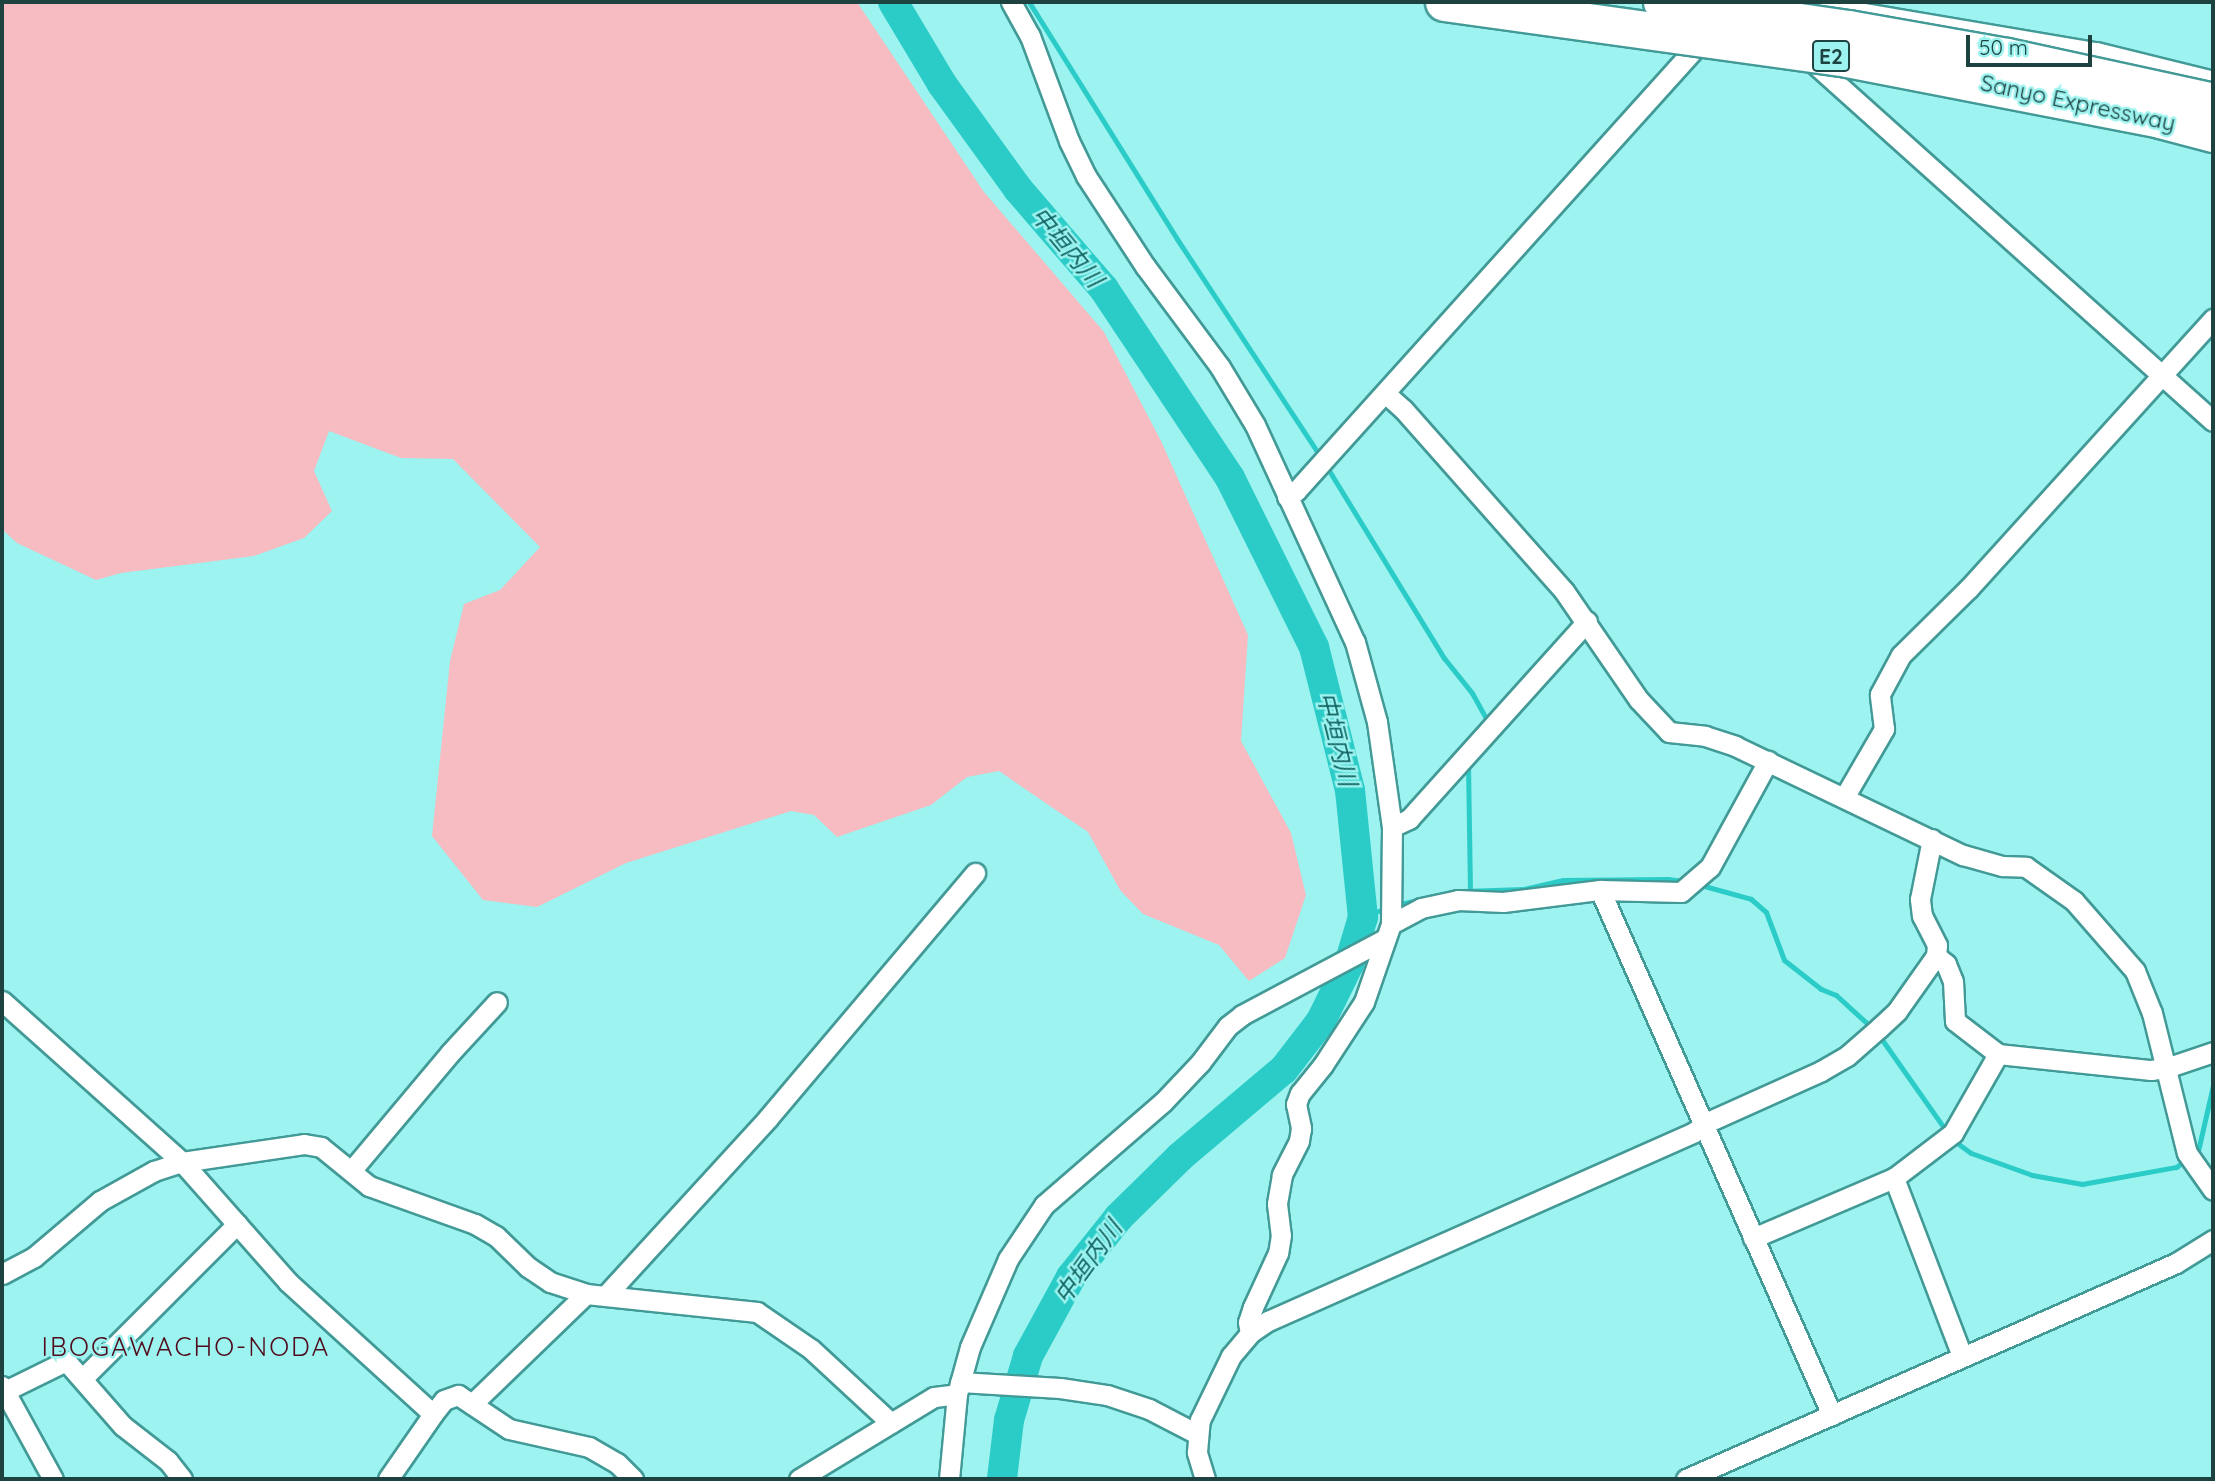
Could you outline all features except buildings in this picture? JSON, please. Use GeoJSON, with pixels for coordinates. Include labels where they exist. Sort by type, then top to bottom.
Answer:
{"type":"FeatureCollection","features":[{"type":"Feature","properties":{"kind":"highway","name":"Sanyo Expressway"},"geometry":{"type":"LineString","coordinates":[[1444,2],[1847,58],[2121,111],[2213,132]]}},
{"type":"Feature","properties":{"kind":"highway","name":"Sanyo Expressway"},"geometry":{"type":"LineString","coordinates":[[1662,2],[1848,29],[2007,57],[2213,102]]}},
{"type":"Feature","properties":{"kind":"street"},"geometry":{"type":"LineString","coordinates":[[1011,2],[1030,36],[1069,141],[1086,176],[1145,267],[1232,385],[1255,425],[1335,597],[1367,676],[1390,790],[1392,827],[1385,935],[1364,1002],[1331,1055],[1300,1093],[1296,1104],[1301,1128],[1282,1175],[1277,1205],[1281,1235],[1278,1253],[1252,1307],[1248,1322],[1250,1333]]}},
{"type":"Feature","properties":{"kind":"street"},"geometry":{"type":"LineString","coordinates":[[1287,497],[1385,393],[1736,2]]}},
{"type":"Feature","properties":{"kind":"street"},"geometry":{"type":"LineString","coordinates":[[1746,2],[2213,421]]}},
{"type":"Feature","properties":{"kind":"street"},"geometry":{"type":"LineString","coordinates":[[1783,35],[1792,2]]}},
{"type":"Feature","properties":{"kind":"street"},"geometry":{"type":"LineString","coordinates":[[1799,2],[2096,52],[2213,81]]}},
{"type":"Feature","properties":{"kind":"street"},"geometry":{"type":"LineString","coordinates":[[1845,796],[1884,729],[1880,694],[1901,655],[1968,589],[2213,319]]}},
{"type":"Feature","properties":{"kind":"street"},"geometry":{"type":"LineString","coordinates":[[1385,393],[1512,530],[1587,621],[1639,700],[1669,732],[1705,736],[1768,761],[1962,855],[2002,866],[2026,867],[2074,901],[2135,971],[2152,1013],[2190,1157],[2213,1190]]}},
{"type":"Feature","properties":{"kind":"street"},"geometry":{"type":"LineString","coordinates":[[1392,827],[1409,819],[1587,621]]}},
{"type":"Feature","properties":{"kind":"street"},"geometry":{"type":"LineString","coordinates":[[949,1479],[970,1346],[1008,1259],[1044,1205],[1163,1102],[1200,1063],[1228,1026],[1242,1015],[1385,935],[1421,908],[1458,900],[1503,902],[1600,890],[1681,892],[1710,867],[1768,761]]}},
{"type":"Feature","properties":{"kind":"street"},"geometry":{"type":"LineString","coordinates":[[1205,1479],[1198,1451],[1200,1420],[1231,1356],[1250,1333],[1268,1321],[1702,1126],[1821,1071],[1847,1056],[1897,1011],[1936,956],[1937,945],[1922,916],[1920,899],[1932,839]]}},
{"type":"Feature","properties":{"kind":"street"},"geometry":{"type":"LineString","coordinates":[[607,1294],[768,1118],[975,873]]}},
{"type":"Feature","properties":{"kind":"street"},"geometry":{"type":"LineString","coordinates":[[1600,890],[1832,1415]]}},
{"type":"Feature","properties":{"kind":"street"},"geometry":{"type":"LineString","coordinates":[[1936,956],[1946,964],[1953,981],[1955,1021],[1998,1054],[2115,1068],[2166,1068],[2213,1052]]}},
{"type":"Feature","properties":{"kind":"street"},"geometry":{"type":"LineString","coordinates":[[2,1001],[182,1162],[288,1282],[433,1413]]}},
{"type":"Feature","properties":{"kind":"street"},"geometry":{"type":"LineString","coordinates":[[351,1171],[497,1002]]}},
{"type":"Feature","properties":{"kind":"street"},"geometry":{"type":"LineString","coordinates":[[1753,1238],[1894,1178],[1949,1136],[1998,1054]]}},
{"type":"Feature","properties":{"kind":"street"},"geometry":{"type":"LineString","coordinates":[[2,1274],[34,1257],[100,1200],[154,1171],[182,1162],[304,1144],[321,1147],[369,1186],[475,1224],[496,1236],[528,1267],[550,1282],[586,1294],[757,1311],[811,1349],[891,1423]]}},
{"type":"Feature","properties":{"kind":"street"},"geometry":{"type":"LineString","coordinates":[[1894,1178],[1962,1356]]}},
{"type":"Feature","properties":{"kind":"street"},"geometry":{"type":"LineString","coordinates":[[83,1378],[237,1224]]}},
{"type":"Feature","properties":{"kind":"street"},"geometry":{"type":"LineString","coordinates":[[1686,1479],[2176,1263],[2213,1241]]}},
{"type":"Feature","properties":{"kind":"street"},"geometry":{"type":"LineString","coordinates":[[472,1404],[586,1294]]}},
{"type":"Feature","properties":{"kind":"street"},"geometry":{"type":"LineString","coordinates":[[53,1479],[3,1388],[66,1361],[123,1426],[169,1461],[182,1479]]}},
{"type":"Feature","properties":{"kind":"street"},"geometry":{"type":"LineString","coordinates":[[799,1479],[934,1397],[962,1387],[1060,1388],[1107,1395],[1149,1409],[1197,1434]]}},
{"type":"Feature","properties":{"kind":"street"},"geometry":{"type":"LineString","coordinates":[[388,1479],[433,1413],[444,1400],[458,1395],[509,1429],[589,1447],[617,1463],[633,1479]]}},
{"type":"Feature","properties":{"kind":"shaded area"},"geometry":{"type":"Polygon","coordinates":[[[2,2],[857,2],[984,192],[1104,332],[1161,441],[1248,635],[1241,741],[1291,833],[1306,895],[1285,958],[1249,981],[1219,945],[1143,914],[1120,890],[1088,832],[999,771],[967,777],[931,805],[837,837],[814,815],[791,811],[626,863],[537,907],[483,900],[432,836],[450,661],[464,604],[500,590],[540,547],[453,459],[401,458],[329,431],[314,471],[332,511],[304,538],[254,556],[121,573],[96,580],[17,543],[2,529],[2,2]]]}},
{"type":"Feature","properties":{"kind":"waterway","name":"中垣内川"},"geometry":{"type":"LineString","coordinates":[[893,2],[942,84],[1018,189],[1104,289],[1230,478],[1314,647],[1350,790],[1363,917],[1349,964],[1321,1021],[1284,1069],[1180,1157],[1119,1217],[1071,1277],[1028,1356],[1009,1420],[1002,1479]]}},
{"type":"Feature","properties":{"kind":"waterway"},"geometry":{"type":"LineString","coordinates":[[1029,2],[1177,239],[1320,456]]}},
{"type":"Feature","properties":{"kind":"waterway"},"geometry":{"type":"LineString","coordinates":[[1325,464],[1444,658],[1472,693],[1490,725]]}},
{"type":"Feature","properties":{"kind":"waterway"},"geometry":{"type":"LineString","coordinates":[[1468,764],[1470,891]]}},
{"type":"Feature","properties":{"kind":"waterway"},"geometry":{"type":"LineString","coordinates":[[1464,891],[1524,889],[1563,880],[1683,881]]}},
{"type":"Feature","properties":{"kind":"waterway"},"geometry":{"type":"LineString","coordinates":[[1697,884],[1751,899],[1766,912],[1784,960],[1821,989],[1836,995],[1871,1027]]}},
{"type":"Feature","properties":{"kind":"waterway"},"geometry":{"type":"LineString","coordinates":[[1395,905],[1450,893]]}},
{"type":"Feature","properties":{"kind":"waterway"},"geometry":{"type":"LineString","coordinates":[[1363,917],[1386,908]]}},
{"type":"Feature","properties":{"kind":"waterway"},"geometry":{"type":"LineString","coordinates":[[1878,1034],[1947,1132]]}},
{"type":"Feature","properties":{"kind":"waterway"},"geometry":{"type":"LineString","coordinates":[[2194,1154],[2198,1151],[2213,1085]]}},
{"type":"Feature","properties":{"kind":"waterway"},"geometry":{"type":"LineString","coordinates":[[1953,1140],[1971,1153],[2032,1175],[2082,1184],[2176,1167],[2186,1160]]}},
{"type":"Feature","properties":{"kind":"district","name":"IBOGAWACHO-NODA"},"geometry":{"type":"Point","coordinates":[186,1347]}}]}
